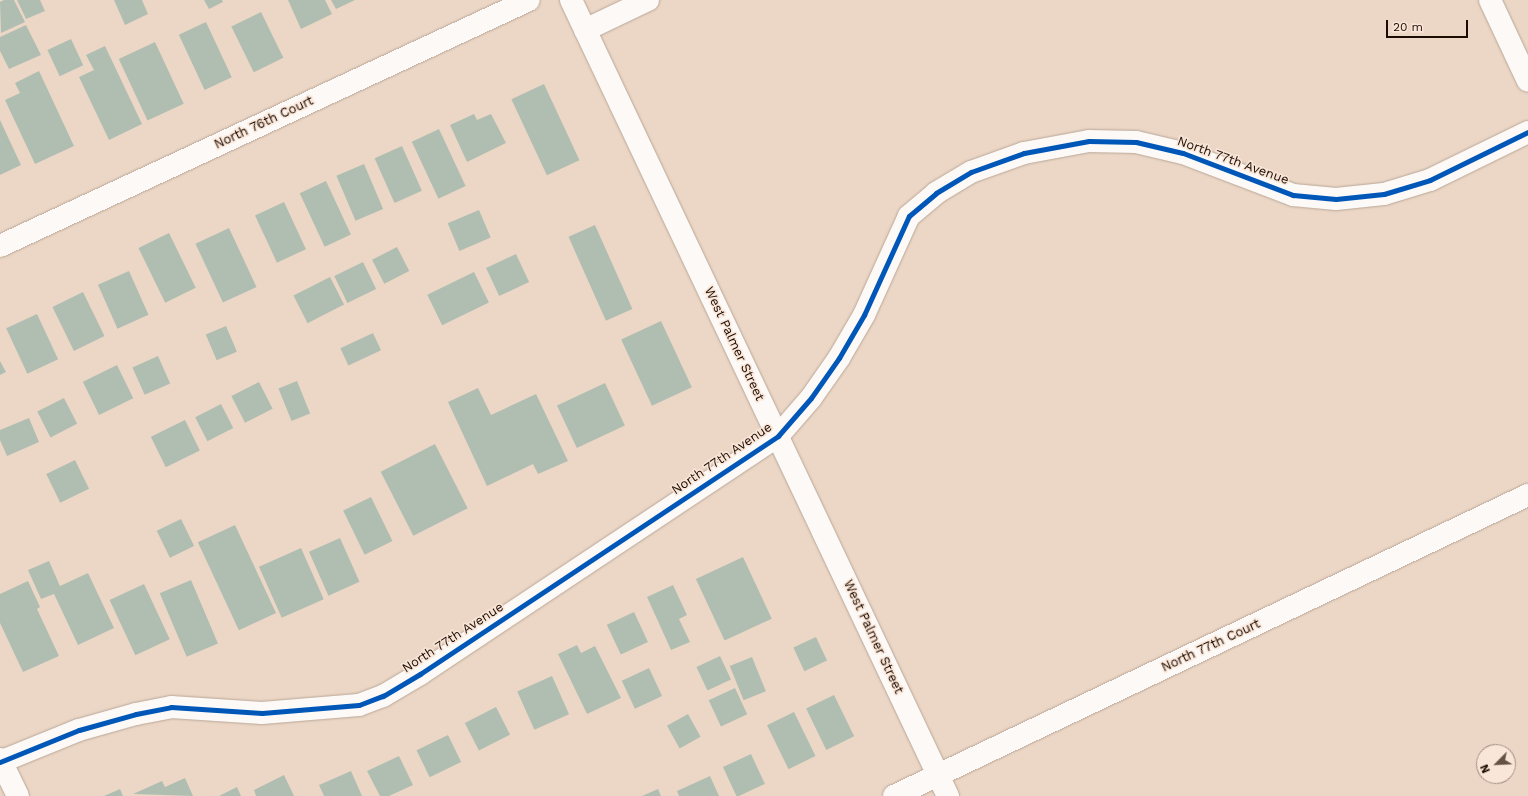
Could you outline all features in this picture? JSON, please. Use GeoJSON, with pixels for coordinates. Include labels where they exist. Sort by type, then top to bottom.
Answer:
{"type":"FeatureCollection","features":[{"type":"Feature","properties":{"kind":"street","name":"North 76th Court"},"geometry":{"type":"LineString","coordinates":[[0,246],[529,0]]}},
{"type":"Feature","properties":{"kind":"street","name":"West Palmer Street"},"geometry":{"type":"LineString","coordinates":[[571,0],[948,796]]}},
{"type":"Feature","properties":{"kind":"street"},"geometry":{"type":"LineString","coordinates":[[585,30],[648,0]]}},
{"type":"Feature","properties":{"kind":"street"},"geometry":{"type":"LineString","coordinates":[[1490,0],[1519,41],[1528,81]]}},
{"type":"Feature","properties":{"kind":"street","name":"North 77th Avenue"},"geometry":{"type":"LineString","coordinates":[[0,761],[79,730],[171,707],[262,713],[359,706],[383,696],[778,436],[811,398],[842,352],[864,315],[909,216],[936,193],[971,172],[1024,153],[1089,141],[1136,142],[1183,153],[1294,195],[1336,198],[1384,194],[1430,180],[1528,132]]}},
{"type":"Feature","properties":{"kind":"street","name":"North 77th Court"},"geometry":{"type":"LineString","coordinates":[[894,796],[1528,495]]}},
{"type":"Feature","properties":{"kind":"street"},"geometry":{"type":"LineString","coordinates":[[0,761],[18,796]]}},
{"type":"Feature","properties":{"kind":"building"},"geometry":{"type":"Polygon","coordinates":[[[4,0],[14,0],[25,22],[1,33],[0,2],[4,0]]]}},
{"type":"Feature","properties":{"kind":"building"},"geometry":{"type":"Polygon","coordinates":[[[17,0],[40,0],[45,11],[26,19],[17,0]]]}},
{"type":"Feature","properties":{"kind":"building"},"geometry":{"type":"Polygon","coordinates":[[[114,0],[142,0],[148,14],[125,25],[114,0]]]}},
{"type":"Feature","properties":{"kind":"building"},"geometry":{"type":"Polygon","coordinates":[[[204,0],[222,0],[223,2],[209,9],[204,0]]]}},
{"type":"Feature","properties":{"kind":"building"},"geometry":{"type":"Polygon","coordinates":[[[288,0],[325,0],[332,14],[301,29],[288,0]]]}},
{"type":"Feature","properties":{"kind":"building"},"geometry":{"type":"Polygon","coordinates":[[[331,0],[355,0],[336,9],[331,0]]]}},
{"type":"Feature","properties":{"kind":"building"},"geometry":{"type":"Polygon","coordinates":[[[261,12],[283,58],[254,72],[231,26],[261,12]]]}},
{"type":"Feature","properties":{"kind":"building"},"geometry":{"type":"Polygon","coordinates":[[[206,22],[232,77],[205,90],[179,35],[206,22]]]}},
{"type":"Feature","properties":{"kind":"building"},"geometry":{"type":"Polygon","coordinates":[[[26,25],[41,55],[9,69],[0,51],[0,37],[26,25]]]}},
{"type":"Feature","properties":{"kind":"building"},"geometry":{"type":"Polygon","coordinates":[[[71,39],[83,65],[60,76],[47,50],[71,39]]]}},
{"type":"Feature","properties":{"kind":"building"},"geometry":{"type":"Polygon","coordinates":[[[155,42],[184,104],[147,121],[119,59],[155,42]]]}},
{"type":"Feature","properties":{"kind":"building"},"geometry":{"type":"Polygon","coordinates":[[[105,46],[142,124],[109,140],[79,77],[94,70],[86,55],[105,46]]]}},
{"type":"Feature","properties":{"kind":"building"},"geometry":{"type":"Polygon","coordinates":[[[39,71],[74,146],[35,164],[5,100],[20,93],[15,83],[39,71]]]}},
{"type":"Feature","properties":{"kind":"building"},"geometry":{"type":"Polygon","coordinates":[[[544,84],[579,160],[547,175],[511,99],[544,84]]]}},
{"type":"Feature","properties":{"kind":"building"},"geometry":{"type":"Polygon","coordinates":[[[474,114],[477,120],[491,114],[506,143],[467,162],[450,125],[474,114]]]}},
{"type":"Feature","properties":{"kind":"building"},"geometry":{"type":"Polygon","coordinates":[[[0,120],[21,165],[0,175],[0,120]]]}},
{"type":"Feature","properties":{"kind":"building"},"geometry":{"type":"Polygon","coordinates":[[[439,129],[466,186],[438,199],[412,142],[439,129]]]}},
{"type":"Feature","properties":{"kind":"building"},"geometry":{"type":"Polygon","coordinates":[[[402,146],[422,191],[395,203],[375,158],[402,146]]]}},
{"type":"Feature","properties":{"kind":"building"},"geometry":{"type":"Polygon","coordinates":[[[364,164],[383,209],[356,221],[336,176],[364,164]]]}},
{"type":"Feature","properties":{"kind":"building"},"geometry":{"type":"Polygon","coordinates":[[[326,181],[351,234],[325,247],[300,193],[326,181]]]}},
{"type":"Feature","properties":{"kind":"building"},"geometry":{"type":"Polygon","coordinates":[[[284,202],[306,249],[277,263],[255,216],[284,202]]]}},
{"type":"Feature","properties":{"kind":"building"},"geometry":{"type":"Polygon","coordinates":[[[479,210],[491,238],[459,251],[448,223],[479,210]]]}},
{"type":"Feature","properties":{"kind":"building"},"geometry":{"type":"Polygon","coordinates":[[[595,225],[632,309],[606,321],[569,237],[595,225]]]}},
{"type":"Feature","properties":{"kind":"building"},"geometry":{"type":"Polygon","coordinates":[[[229,228],[256,287],[223,303],[195,244],[229,228]]]}},
{"type":"Feature","properties":{"kind":"building"},"geometry":{"type":"Polygon","coordinates":[[[169,233],[196,288],[165,303],[138,248],[169,233]]]}},
{"type":"Feature","properties":{"kind":"building"},"geometry":{"type":"Polygon","coordinates":[[[397,247],[409,271],[384,284],[372,260],[397,247]]]}},
{"type":"Feature","properties":{"kind":"building"},"geometry":{"type":"Polygon","coordinates":[[[516,254],[529,282],[499,296],[486,268],[516,254]]]}},
{"type":"Feature","properties":{"kind":"building"},"geometry":{"type":"Polygon","coordinates":[[[363,262],[376,289],[347,303],[334,276],[363,262]]]}},
{"type":"Feature","properties":{"kind":"building"},"geometry":{"type":"Polygon","coordinates":[[[129,271],[149,315],[117,329],[98,285],[129,271]]]}},
{"type":"Feature","properties":{"kind":"building"},"geometry":{"type":"Polygon","coordinates":[[[474,272],[489,303],[442,325],[427,295],[474,272]]]}},
{"type":"Feature","properties":{"kind":"building"},"geometry":{"type":"Polygon","coordinates":[[[330,277],[344,305],[308,323],[293,296],[330,277]]]}},
{"type":"Feature","properties":{"kind":"building"},"geometry":{"type":"Polygon","coordinates":[[[83,292],[104,336],[74,351],[52,307],[83,292]]]}},
{"type":"Feature","properties":{"kind":"building"},"geometry":{"type":"Polygon","coordinates":[[[37,314],[58,359],[27,374],[6,328],[37,314]]]}},
{"type":"Feature","properties":{"kind":"building"},"geometry":{"type":"Polygon","coordinates":[[[661,321],[692,387],[652,406],[621,340],[661,321]]]}},
{"type":"Feature","properties":{"kind":"building"},"geometry":{"type":"Polygon","coordinates":[[[226,326],[237,352],[217,360],[206,335],[226,326]]]}},
{"type":"Feature","properties":{"kind":"building"},"geometry":{"type":"Polygon","coordinates":[[[373,333],[381,350],[348,365],[340,348],[373,333]]]}},
{"type":"Feature","properties":{"kind":"building"},"geometry":{"type":"Polygon","coordinates":[[[158,356],[170,383],[145,395],[132,367],[158,356]]]}},
{"type":"Feature","properties":{"kind":"building"},"geometry":{"type":"Polygon","coordinates":[[[0,361],[6,372],[0,375],[0,361]]]}},
{"type":"Feature","properties":{"kind":"building"},"geometry":{"type":"Polygon","coordinates":[[[117,365],[133,398],[99,415],[83,382],[117,365]]]}},
{"type":"Feature","properties":{"kind":"building"},"geometry":{"type":"Polygon","coordinates":[[[297,381],[310,413],[292,421],[278,388],[297,381]]]}},
{"type":"Feature","properties":{"kind":"building"},"geometry":{"type":"Polygon","coordinates":[[[259,382],[273,409],[245,423],[231,396],[259,382]]]}},
{"type":"Feature","properties":{"kind":"building"},"geometry":{"type":"Polygon","coordinates":[[[605,383],[625,426],[577,448],[557,405],[605,383]]]}},
{"type":"Feature","properties":{"kind":"building"},"geometry":{"type":"Polygon","coordinates":[[[478,388],[491,415],[536,394],[568,461],[538,474],[533,464],[487,486],[448,402],[478,388]]]}},
{"type":"Feature","properties":{"kind":"building"},"geometry":{"type":"Polygon","coordinates":[[[64,398],[77,424],[50,437],[37,412],[64,398]]]}},
{"type":"Feature","properties":{"kind":"building"},"geometry":{"type":"Polygon","coordinates":[[[221,404],[233,428],[207,441],[195,417],[221,404]]]}},
{"type":"Feature","properties":{"kind":"building"},"geometry":{"type":"Polygon","coordinates":[[[29,418],[39,442],[7,456],[0,440],[0,430],[29,418]]]}},
{"type":"Feature","properties":{"kind":"building"},"geometry":{"type":"Polygon","coordinates":[[[185,420],[200,451],[166,467],[151,437],[185,420]]]}},
{"type":"Feature","properties":{"kind":"building"},"geometry":{"type":"Polygon","coordinates":[[[435,444],[468,508],[413,536],[381,472],[435,444]]]}},
{"type":"Feature","properties":{"kind":"building"},"geometry":{"type":"Polygon","coordinates":[[[75,460],[89,489],[60,503],[46,474],[75,460]]]}},
{"type":"Feature","properties":{"kind":"building"},"geometry":{"type":"Polygon","coordinates":[[[371,497],[392,541],[365,555],[343,511],[371,497]]]}},
{"type":"Feature","properties":{"kind":"building"},"geometry":{"type":"Polygon","coordinates":[[[181,519],[194,546],[170,558],[157,531],[181,519]]]}},
{"type":"Feature","properties":{"kind":"building"},"geometry":{"type":"Polygon","coordinates":[[[235,525],[276,613],[239,630],[198,542],[235,525]]]}},
{"type":"Feature","properties":{"kind":"building"},"geometry":{"type":"Polygon","coordinates":[[[340,538],[360,582],[328,596],[309,552],[340,538]]]}},
{"type":"Feature","properties":{"kind":"building"},"geometry":{"type":"Polygon","coordinates":[[[301,548],[324,599],[282,618],[259,567],[301,548]]]}},
{"type":"Feature","properties":{"kind":"building"},"geometry":{"type":"Polygon","coordinates":[[[743,557],[772,619],[725,641],[696,579],[743,557]]]}},
{"type":"Feature","properties":{"kind":"building"},"geometry":{"type":"Polygon","coordinates":[[[49,561],[60,586],[88,573],[114,628],[78,645],[54,594],[41,599],[28,570],[49,561]]]}},
{"type":"Feature","properties":{"kind":"building"},"geometry":{"type":"Polygon","coordinates":[[[191,580],[218,644],[187,657],[160,593],[191,580]]]}},
{"type":"Feature","properties":{"kind":"building"},"geometry":{"type":"Polygon","coordinates":[[[28,581],[40,607],[37,609],[59,656],[23,672],[0,623],[0,594],[28,581]]]}},
{"type":"Feature","properties":{"kind":"building"},"geometry":{"type":"Polygon","coordinates":[[[144,584],[170,639],[135,655],[110,600],[144,584]]]}},
{"type":"Feature","properties":{"kind":"building"},"geometry":{"type":"Polygon","coordinates":[[[673,585],[687,615],[679,619],[690,642],[671,650],[647,597],[673,585]]]}},
{"type":"Feature","properties":{"kind":"building"},"geometry":{"type":"Polygon","coordinates":[[[634,612],[648,642],[621,655],[607,625],[634,612]]]}},
{"type":"Feature","properties":{"kind":"building"},"geometry":{"type":"Polygon","coordinates":[[[816,637],[827,661],[804,671],[793,648],[816,637]]]}},
{"type":"Feature","properties":{"kind":"building"},"geometry":{"type":"Polygon","coordinates":[[[577,645],[581,653],[595,646],[621,698],[587,714],[558,654],[577,645]]]}},
{"type":"Feature","properties":{"kind":"building"},"geometry":{"type":"Polygon","coordinates":[[[720,656],[731,680],[707,691],[696,667],[720,656]]]}},
{"type":"Feature","properties":{"kind":"building"},"geometry":{"type":"Polygon","coordinates":[[[752,657],[766,691],[744,700],[730,666],[752,657]]]}},
{"type":"Feature","properties":{"kind":"building"},"geometry":{"type":"Polygon","coordinates":[[[649,668],[662,696],[635,709],[622,681],[649,668]]]}},
{"type":"Feature","properties":{"kind":"building"},"geometry":{"type":"Polygon","coordinates":[[[552,676],[569,714],[534,730],[517,691],[552,676]]]}},
{"type":"Feature","properties":{"kind":"building"},"geometry":{"type":"Polygon","coordinates":[[[735,688],[747,714],[721,727],[709,700],[735,688]]]}},
{"type":"Feature","properties":{"kind":"building"},"geometry":{"type":"Polygon","coordinates":[[[834,695],[854,736],[826,750],[806,709],[834,695]]]}},
{"type":"Feature","properties":{"kind":"building"},"geometry":{"type":"Polygon","coordinates":[[[496,707],[510,735],[479,751],[465,723],[496,707]]]}},
{"type":"Feature","properties":{"kind":"building"},"geometry":{"type":"Polygon","coordinates":[[[794,712],[815,756],[789,769],[767,725],[794,712]]]}},
{"type":"Feature","properties":{"kind":"building"},"geometry":{"type":"Polygon","coordinates":[[[688,714],[701,737],[680,748],[667,726],[688,714]]]}},
{"type":"Feature","properties":{"kind":"building"},"geometry":{"type":"Polygon","coordinates":[[[448,735],[461,762],[430,777],[417,750],[448,735]]]}},
{"type":"Feature","properties":{"kind":"building"},"geometry":{"type":"Polygon","coordinates":[[[751,754],[765,784],[736,796],[723,767],[751,754]]]}},
{"type":"Feature","properties":{"kind":"building"},"geometry":{"type":"Polygon","coordinates":[[[399,756],[413,785],[389,796],[380,796],[367,771],[399,756]]]}},
{"type":"Feature","properties":{"kind":"building"},"geometry":{"type":"Polygon","coordinates":[[[351,771],[362,796],[324,796],[319,785],[351,771]]]}},
{"type":"Feature","properties":{"kind":"building"},"geometry":{"type":"Polygon","coordinates":[[[284,775],[294,796],[256,796],[254,790],[284,775]]]}},
{"type":"Feature","properties":{"kind":"building"},"geometry":{"type":"Polygon","coordinates":[[[710,776],[719,796],[679,796],[677,791],[710,776]]]}},
{"type":"Feature","properties":{"kind":"building"},"geometry":{"type":"Polygon","coordinates":[[[185,778],[193,796],[133,794],[162,781],[165,787],[185,778]]]}},
{"type":"Feature","properties":{"kind":"building"},"geometry":{"type":"Polygon","coordinates":[[[237,787],[241,796],[219,796],[237,787]]]}},
{"type":"Feature","properties":{"kind":"building"},"geometry":{"type":"Polygon","coordinates":[[[120,789],[123,796],[104,796],[120,789]]]}},
{"type":"Feature","properties":{"kind":"building"},"geometry":{"type":"Polygon","coordinates":[[[658,789],[661,796],[642,796],[658,789]]]}},
{"type":"Feature","properties":{"kind":"cycle path"},"geometry":{"type":"LineString","coordinates":[[0,762],[79,730],[136,714],[171,707],[262,713],[359,705],[383,696],[420,674],[778,436],[811,398],[839,358],[864,315],[909,216],[936,193],[971,172],[1024,153],[1089,141],[1136,142],[1183,153],[1293,195],[1336,199],[1384,194],[1430,180],[1528,132]]}}]}
